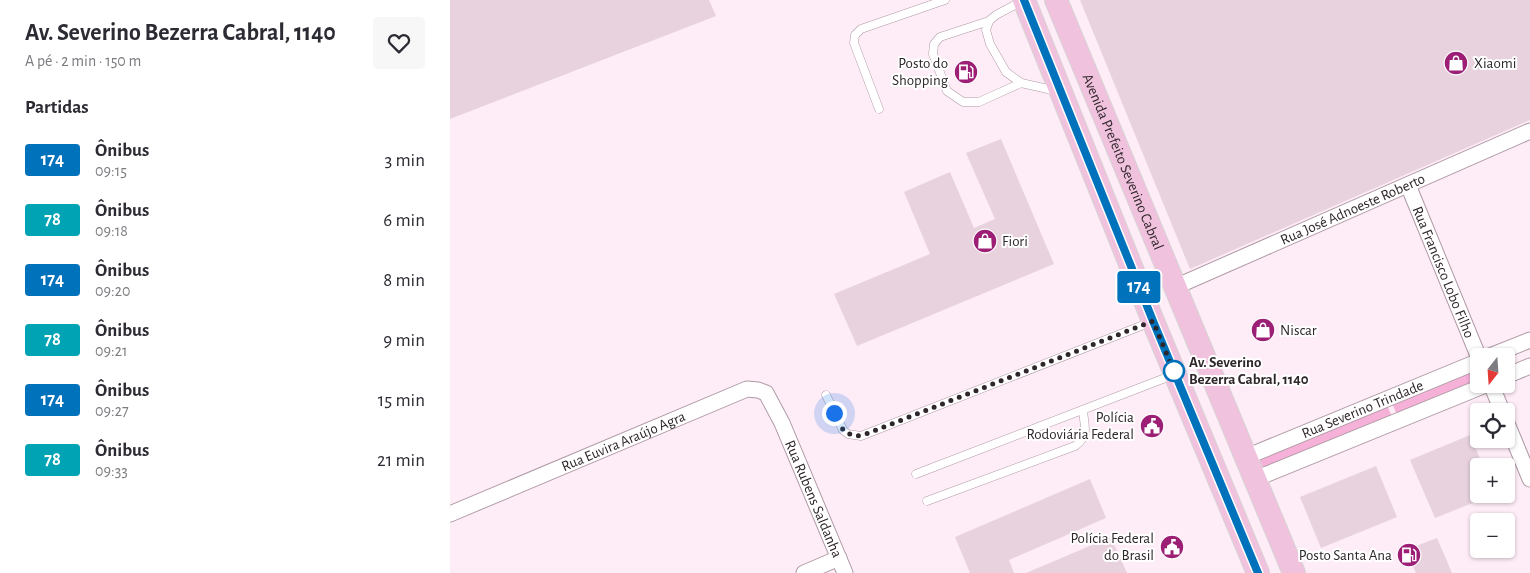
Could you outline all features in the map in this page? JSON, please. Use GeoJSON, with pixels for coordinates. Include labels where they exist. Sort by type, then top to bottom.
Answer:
{"type":"FeatureCollection","features":[{"type":"Feature","properties":{"kind":"main road","name":"Avenida Prefeito Severino Cabral"},"geometry":{"type":"LineString","coordinates":[[1024,0],[1153,321],[1258,573]]}},
{"type":"Feature","properties":{"kind":"main road","name":"Avenida Prefeito Severino Cabral"},"geometry":{"type":"LineString","coordinates":[[1056,0],[1294,573]]}},
{"type":"Feature","properties":{"kind":"street","name":"Rua José Adnoeste Roberto"},"geometry":{"type":"LineString","coordinates":[[1175,287],[1530,131]]}},
{"type":"Feature","properties":{"kind":"street","name":"Rua Francisco Lobo Filho"},"geometry":{"type":"LineString","coordinates":[[1408,185],[1475,348]]}},
{"type":"Feature","properties":{"kind":"street"},"geometry":{"type":"LineString","coordinates":[[1510,348],[1530,340]]}},
{"type":"Feature","properties":{"kind":"street","name":"Rua Severino Trindade"},"geometry":{"type":"LineString","coordinates":[[1246,458],[1470,363]]}},
{"type":"Feature","properties":{"kind":"street"},"geometry":{"type":"LineString","coordinates":[[1515,372],[1530,366]]}},
{"type":"Feature","properties":{"kind":"street","name":"Rua Euvira Araújo Agra"},"geometry":{"type":"LineString","coordinates":[[450,514],[747,390],[758,390],[766,393],[782,423]]}},
{"type":"Feature","properties":{"kind":"street","name":"Rua Severino Trindade"},"geometry":{"type":"LineString","coordinates":[[1255,479],[1470,392]]}},
{"type":"Feature","properties":{"kind":"street"},"geometry":{"type":"LineString","coordinates":[[1386,399],[1396,421]]}},
{"type":"Feature","properties":{"kind":"street","name":"Rua Rubens Saldanha"},"geometry":{"type":"LineString","coordinates":[[782,423],[845,573]]}},
{"type":"Feature","properties":{"kind":"street"},"geometry":{"type":"LineString","coordinates":[[1515,443],[1530,479]]}},
{"type":"Feature","properties":{"kind":"street"},"geometry":{"type":"LineString","coordinates":[[804,573],[839,558]]}},
{"type":"Feature","properties":{"kind":"lane"},"geometry":{"type":"LineString","coordinates":[[879,109],[854,43],[855,35],[861,29],[944,0]]}},
{"type":"Feature","properties":{"kind":"lane"},"geometry":{"type":"LineString","coordinates":[[1021,83],[979,102],[963,102],[947,91],[933,54],[934,44],[940,36],[989,21],[996,15],[1024,0]]}},
{"type":"Feature","properties":{"kind":"lane"},"geometry":{"type":"LineString","coordinates":[[989,21],[986,30],[990,44],[1006,72],[1021,83],[1060,92]]}},
{"type":"Feature","properties":{"kind":"lane"},"geometry":{"type":"LineString","coordinates":[[826,395],[843,430],[848,434],[861,436],[1153,321]]}},
{"type":"Feature","properties":{"kind":"lane"},"geometry":{"type":"LineString","coordinates":[[916,474],[1175,374]]}},
{"type":"Feature","properties":{"kind":"lane"},"geometry":{"type":"LineString","coordinates":[[927,501],[1075,446],[1083,440],[1085,433],[1083,410]]}},
{"type":"Feature","properties":{"kind":"shaded area"},"geometry":{"type":"Polygon","coordinates":[[[1470,368],[1470,388],[1398,417],[1391,401],[1470,368]]]}},
{"type":"Feature","properties":{"kind":"shaded area"},"geometry":{"type":"Polygon","coordinates":[[[1386,403],[1393,419],[1259,473],[1251,458],[1386,403]]]}},
{"type":"Feature","properties":{"kind":"building"},"geometry":{"type":"Polygon","coordinates":[[[450,0],[709,0],[716,16],[450,119],[450,0]]]}},
{"type":"Feature","properties":{"kind":"building"},"geometry":{"type":"Polygon","coordinates":[[[1080,0],[1530,0],[1530,120],[1190,269],[1080,0]]]}},
{"type":"Feature","properties":{"kind":"building","name":"Fiori"},"geometry":{"type":"Polygon","coordinates":[[[1001,139],[1054,264],[857,346],[834,294],[930,254],[904,192],[950,172],[974,228],[995,219],[966,153],[1001,139]]]}},
{"type":"Feature","properties":{"kind":"building"},"geometry":{"type":"Polygon","coordinates":[[[1470,435],[1470,448],[1475,448],[1480,458],[1470,458],[1470,503],[1472,503],[1435,518],[1410,460],[1470,435]]]}},
{"type":"Feature","properties":{"kind":"building"},"geometry":{"type":"Polygon","coordinates":[[[1376,466],[1397,517],[1321,548],[1300,497],[1376,466]]]}},
{"type":"Feature","properties":{"kind":"building"},"geometry":{"type":"Polygon","coordinates":[[[1090,479],[1106,518],[1009,560],[1014,573],[970,573],[955,537],[1090,479]]]}},
{"type":"Feature","properties":{"kind":"building"},"geometry":{"type":"Polygon","coordinates":[[[1111,537],[1127,573],[1026,573],[1111,537]]]}},
{"type":"Feature","properties":{"kind":"building"},"geometry":{"type":"Polygon","coordinates":[[[1437,538],[1452,573],[1416,573],[1406,550],[1437,538]]]}},
{"type":"Feature","properties":{"kind":"bus line","name":"174"},"geometry":{"type":"LineString","coordinates":[[1024,0],[1153,321],[1258,573]]}},
{"type":"Feature","properties":{"kind":"place","name":"Xiaomi"},"geometry":{"type":"Point","coordinates":[1456,63]}},
{"type":"Feature","properties":{"kind":"place","name":"Posto do Shopping"},"geometry":{"type":"Point","coordinates":[966,72]}},
{"type":"Feature","properties":{"kind":"place","name":"Fiori"},"geometry":{"type":"Point","coordinates":[985,241]}},
{"type":"Feature","properties":{"kind":"place","name":"Niscar"},"geometry":{"type":"Point","coordinates":[1263,330]}},
{"type":"Feature","properties":{"kind":"place","name":"Av. Severino Bezerra Cabral, 1140"},"geometry":{"type":"Point","coordinates":[1174,371]}},
{"type":"Feature","properties":{"kind":"place","name":"Polícia Rodoviária Federal"},"geometry":{"type":"Point","coordinates":[1152,426]}},
{"type":"Feature","properties":{"kind":"place","name":"Polícia Federal do Brasil"},"geometry":{"type":"Point","coordinates":[1172,547]}},
{"type":"Feature","properties":{"kind":"place","name":"Posto Santa Ana"},"geometry":{"type":"Point","coordinates":[1409,555]}},
{"type":"Feature","properties":{"kind":"route"},"geometry":{"type":"LineString","coordinates":[[834,413],[843,430],[853,436],[861,436],[1153,321],[1175,374],[1174,371]]}}]}
